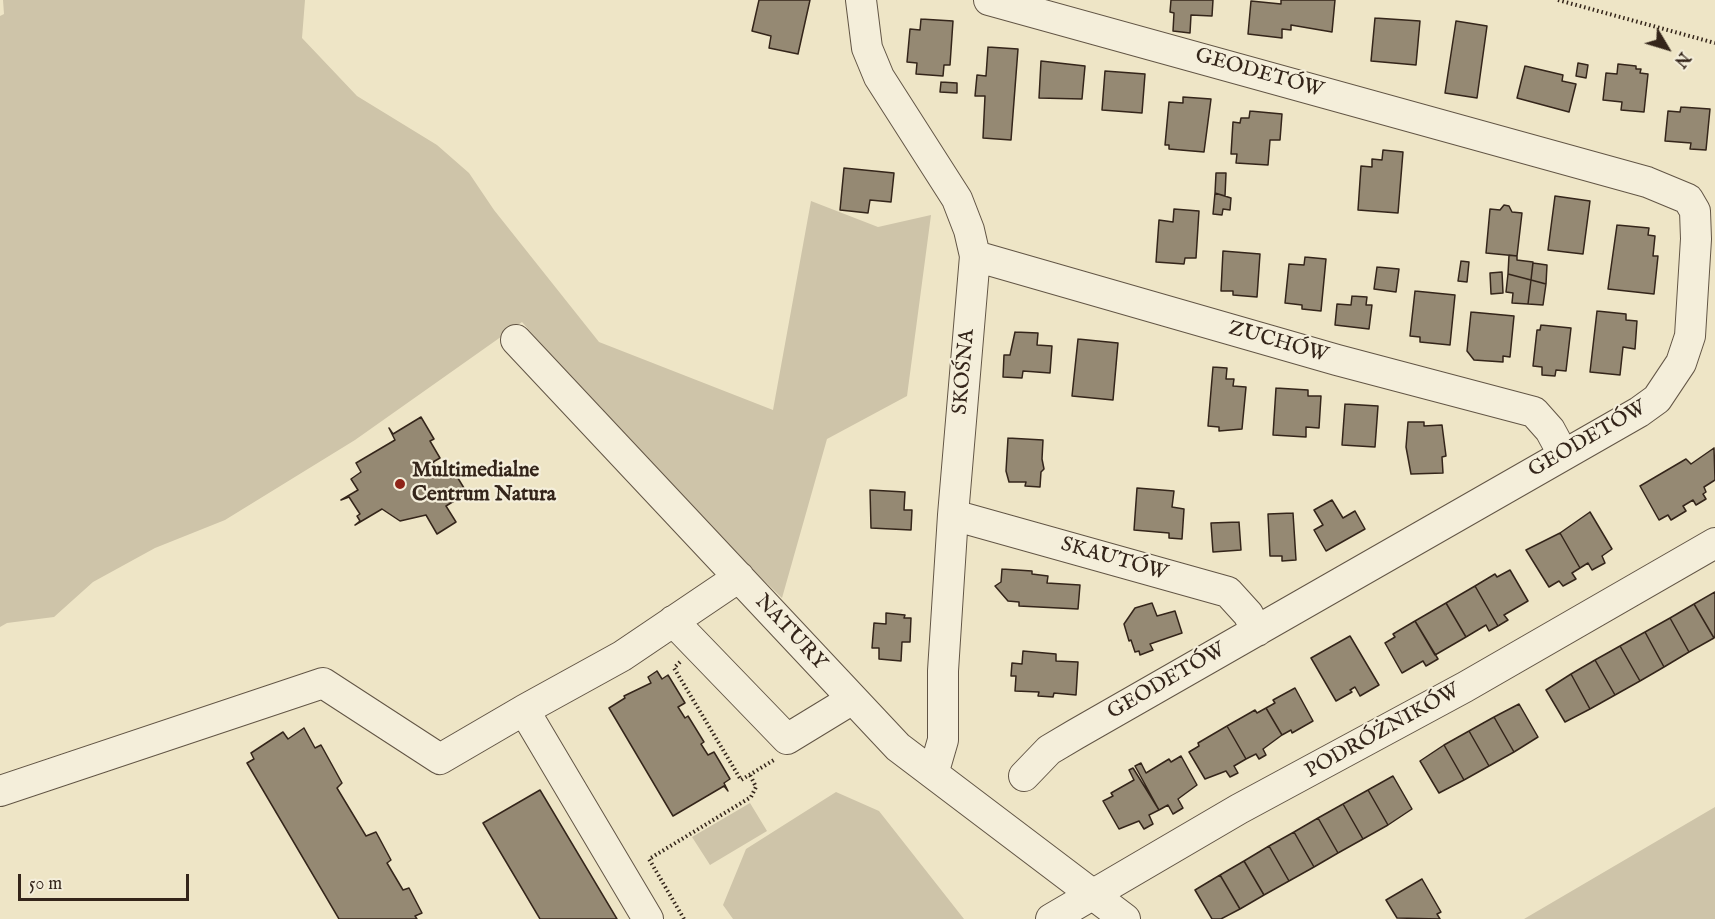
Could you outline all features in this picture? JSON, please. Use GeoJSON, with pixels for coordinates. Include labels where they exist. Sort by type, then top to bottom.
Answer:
{"type":"FeatureCollection","features":[{"type":"Feature","properties":{"kind":"street","name":"SKOŚNA"},"geometry":{"type":"LineString","coordinates":[[861,0],[867,48],[879,77],[957,199],[969,230],[975,256],[953,515],[943,671],[943,740],[931,770]]}},
{"type":"Feature","properties":{"kind":"street","name":"GEODETÓW"},"geometry":{"type":"LineString","coordinates":[[989,0],[1647,182],[1688,199],[1695,211],[1696,239],[1690,336],[1681,363],[1658,399],[1049,750],[1024,776]]}},
{"type":"Feature","properties":{"kind":"street","name":"ZUCHÓW"},"geometry":{"type":"LineString","coordinates":[[975,256],[1337,360],[1534,412],[1550,430],[1563,454]]}},
{"type":"Feature","properties":{"kind":"street","name":"NATURY"},"geometry":{"type":"LineString","coordinates":[[516,340],[851,700],[898,747],[1125,919]]}},
{"type":"Feature","properties":{"kind":"street","name":"SKAUTÓW"},"geometry":{"type":"LineString","coordinates":[[953,515],[1228,592],[1248,614],[1257,631]]}},
{"type":"Feature","properties":{"kind":"street","name":"PODRÓŻNIKÓW"},"geometry":{"type":"LineString","coordinates":[[1051,919],[1239,809],[1465,687],[1715,543]]}},
{"type":"Feature","properties":{"kind":"street"},"geometry":{"type":"LineString","coordinates":[[0,791],[323,683],[440,759],[622,656],[739,577]]}},
{"type":"Feature","properties":{"kind":"street"},"geometry":{"type":"LineString","coordinates":[[673,621],[787,739],[851,700]]}},
{"type":"Feature","properties":{"kind":"street"},"geometry":{"type":"LineString","coordinates":[[524,710],[648,919]]}},
{"type":"Feature","properties":{"kind":"path"},"geometry":{"type":"LineString","coordinates":[[1558,0],[1715,43]]}},
{"type":"Feature","properties":{"kind":"path"},"geometry":{"type":"LineString","coordinates":[[684,919],[649,859],[751,796],[756,787],[750,775]]}},
{"type":"Feature","properties":{"kind":"shaded area"},"geometry":{"type":"Polygon","coordinates":[[[3,0],[305,0],[302,38],[357,96],[437,145],[469,173],[494,210],[599,342],[773,410],[811,201],[878,227],[931,215],[907,396],[827,439],[782,598],[648,468],[522,322],[355,440],[225,520],[155,548],[93,582],[54,617],[7,623],[0,627],[0,16],[4,14],[3,0]]]}},
{"type":"Feature","properties":{"kind":"shaded area"},"geometry":{"type":"Polygon","coordinates":[[[836,792],[879,811],[964,919],[733,919],[723,905],[746,849],[836,792]]]}},
{"type":"Feature","properties":{"kind":"shaded area"},"geometry":{"type":"Polygon","coordinates":[[[750,803],[767,831],[710,865],[692,837],[750,803]]]}},
{"type":"Feature","properties":{"kind":"shaded area"},"geometry":{"type":"Polygon","coordinates":[[[1715,807],[1715,919],[1524,919],[1715,807]]]}},
{"type":"Feature","properties":{"kind":"building"},"geometry":{"type":"Polygon","coordinates":[[[759,0],[810,0],[798,54],[769,48],[771,36],[752,31],[759,0]]]}},
{"type":"Feature","properties":{"kind":"building"},"geometry":{"type":"Polygon","coordinates":[[[1171,0],[1213,0],[1212,16],[1191,15],[1190,33],[1173,31],[1174,13],[1170,12],[1171,0]]]}},
{"type":"Feature","properties":{"kind":"building"},"geometry":{"type":"Polygon","coordinates":[[[1281,0],[1335,0],[1332,32],[1291,25],[1291,30],[1282,29],[1282,38],[1248,34],[1251,1],[1281,4],[1281,0]]]}},
{"type":"Feature","properties":{"kind":"building"},"geometry":{"type":"Polygon","coordinates":[[[1375,18],[1420,21],[1416,65],[1371,61],[1375,18]]]}},
{"type":"Feature","properties":{"kind":"building"},"geometry":{"type":"Polygon","coordinates":[[[921,19],[953,21],[950,65],[944,65],[943,76],[916,74],[917,63],[907,62],[910,29],[920,30],[921,19]]]}},
{"type":"Feature","properties":{"kind":"building"},"geometry":{"type":"Polygon","coordinates":[[[1456,21],[1487,26],[1477,98],[1445,93],[1456,21]]]}},
{"type":"Feature","properties":{"kind":"building"},"geometry":{"type":"Polygon","coordinates":[[[988,47],[1018,49],[1011,140],[983,138],[985,96],[975,96],[977,75],[986,76],[988,47]]]}},
{"type":"Feature","properties":{"kind":"building"},"geometry":{"type":"Polygon","coordinates":[[[1041,61],[1085,66],[1082,99],[1039,98],[1041,61]]]}},
{"type":"Feature","properties":{"kind":"building"},"geometry":{"type":"Polygon","coordinates":[[[1578,63],[1588,65],[1586,78],[1576,76],[1578,63]]]}},
{"type":"Feature","properties":{"kind":"building"},"geometry":{"type":"Polygon","coordinates":[[[1618,64],[1636,66],[1636,69],[1641,69],[1640,73],[1648,74],[1644,112],[1621,110],[1622,102],[1603,100],[1606,73],[1617,74],[1618,64]]]}},
{"type":"Feature","properties":{"kind":"building"},"geometry":{"type":"Polygon","coordinates":[[[1525,66],[1563,75],[1562,81],[1576,84],[1569,112],[1517,98],[1525,66]]]}},
{"type":"Feature","properties":{"kind":"building"},"geometry":{"type":"Polygon","coordinates":[[[1105,71],[1145,74],[1142,113],[1102,110],[1105,71]]]}},
{"type":"Feature","properties":{"kind":"building"},"geometry":{"type":"Polygon","coordinates":[[[941,82],[957,83],[957,93],[940,92],[941,82]]]}},
{"type":"Feature","properties":{"kind":"building"},"geometry":{"type":"Polygon","coordinates":[[[1183,97],[1211,99],[1204,152],[1169,149],[1169,145],[1165,145],[1169,102],[1183,103],[1183,97]]]}},
{"type":"Feature","properties":{"kind":"building"},"geometry":{"type":"Polygon","coordinates":[[[1681,107],[1710,109],[1706,150],[1690,149],[1691,143],[1665,141],[1668,111],[1680,112],[1681,107]]]}},
{"type":"Feature","properties":{"kind":"building"},"geometry":{"type":"Polygon","coordinates":[[[1250,111],[1282,114],[1280,140],[1270,140],[1268,165],[1236,163],[1237,154],[1231,154],[1233,122],[1240,123],[1241,118],[1249,118],[1250,111]]]}},
{"type":"Feature","properties":{"kind":"building"},"geometry":{"type":"Polygon","coordinates":[[[1383,150],[1403,152],[1398,213],[1358,210],[1361,166],[1372,167],[1372,159],[1382,160],[1383,150]]]}},
{"type":"Feature","properties":{"kind":"building"},"geometry":{"type":"Polygon","coordinates":[[[844,168],[894,173],[891,202],[870,200],[868,213],[840,210],[844,168]]]}},
{"type":"Feature","properties":{"kind":"building"},"geometry":{"type":"Polygon","coordinates":[[[1216,173],[1226,173],[1225,196],[1215,193],[1216,173]]]}},
{"type":"Feature","properties":{"kind":"building"},"geometry":{"type":"Polygon","coordinates":[[[1215,193],[1231,198],[1230,210],[1223,209],[1222,215],[1213,214],[1215,193]]]}},
{"type":"Feature","properties":{"kind":"building"},"geometry":{"type":"Polygon","coordinates":[[[1555,196],[1590,201],[1583,254],[1548,250],[1555,196]]]}},
{"type":"Feature","properties":{"kind":"building"},"geometry":{"type":"Polygon","coordinates":[[[1504,205],[1509,206],[1512,212],[1522,213],[1517,256],[1486,253],[1490,209],[1500,210],[1504,205]]]}},
{"type":"Feature","properties":{"kind":"building"},"geometry":{"type":"Polygon","coordinates":[[[1174,209],[1199,211],[1196,258],[1185,258],[1184,264],[1156,262],[1159,220],[1173,222],[1174,209]]]}},
{"type":"Feature","properties":{"kind":"building"},"geometry":{"type":"Polygon","coordinates":[[[1617,225],[1649,228],[1648,235],[1655,236],[1653,256],[1658,256],[1654,294],[1608,289],[1617,225]]]}},
{"type":"Feature","properties":{"kind":"building"},"geometry":{"type":"Polygon","coordinates":[[[1223,251],[1260,254],[1257,297],[1233,295],[1233,291],[1221,291],[1223,251]]]}},
{"type":"Feature","properties":{"kind":"building"},"geometry":{"type":"Polygon","coordinates":[[[1509,255],[1517,256],[1517,260],[1533,262],[1531,280],[1508,274],[1509,255]]]}},
{"type":"Feature","properties":{"kind":"building"},"geometry":{"type":"Polygon","coordinates":[[[1305,257],[1326,259],[1321,311],[1302,309],[1302,305],[1285,303],[1289,264],[1304,265],[1305,257]]]}},
{"type":"Feature","properties":{"kind":"building"},"geometry":{"type":"Polygon","coordinates":[[[1461,261],[1469,262],[1467,282],[1458,281],[1461,261]]]}},
{"type":"Feature","properties":{"kind":"building"},"geometry":{"type":"Polygon","coordinates":[[[1533,263],[1547,265],[1546,284],[1531,280],[1533,263]]]}},
{"type":"Feature","properties":{"kind":"building"},"geometry":{"type":"Polygon","coordinates":[[[1377,267],[1399,269],[1396,292],[1374,289],[1377,267]]]}},
{"type":"Feature","properties":{"kind":"building"},"geometry":{"type":"Polygon","coordinates":[[[1502,272],[1503,293],[1491,294],[1490,273],[1502,272]]]}},
{"type":"Feature","properties":{"kind":"building"},"geometry":{"type":"Polygon","coordinates":[[[1508,274],[1531,280],[1528,304],[1512,303],[1513,293],[1506,292],[1508,274]]]}},
{"type":"Feature","properties":{"kind":"building"},"geometry":{"type":"Polygon","coordinates":[[[1531,280],[1546,284],[1543,305],[1528,304],[1531,280]]]}},
{"type":"Feature","properties":{"kind":"building"},"geometry":{"type":"Polygon","coordinates":[[[1415,291],[1455,295],[1450,345],[1420,342],[1420,337],[1410,336],[1415,291]]]}},
{"type":"Feature","properties":{"kind":"building"},"geometry":{"type":"Polygon","coordinates":[[[1352,296],[1367,297],[1366,305],[1372,305],[1369,329],[1335,325],[1337,304],[1351,305],[1352,296]]]}},
{"type":"Feature","properties":{"kind":"building"},"geometry":{"type":"Polygon","coordinates":[[[1597,311],[1626,314],[1626,320],[1637,321],[1635,349],[1623,347],[1620,375],[1590,372],[1597,311]]]}},
{"type":"Feature","properties":{"kind":"building"},"geometry":{"type":"Polygon","coordinates":[[[1471,312],[1514,316],[1510,357],[1503,356],[1503,362],[1474,360],[1467,351],[1471,312]]]}},
{"type":"Feature","properties":{"kind":"building"},"geometry":{"type":"Polygon","coordinates":[[[1541,325],[1571,328],[1566,371],[1556,370],[1555,376],[1542,375],[1542,367],[1533,366],[1537,330],[1540,330],[1541,325]]]}},
{"type":"Feature","properties":{"kind":"building"},"geometry":{"type":"Polygon","coordinates":[[[1015,332],[1038,333],[1037,345],[1052,346],[1050,373],[1023,371],[1022,378],[1003,377],[1004,355],[1010,355],[1015,332]]]}},
{"type":"Feature","properties":{"kind":"building"},"geometry":{"type":"Polygon","coordinates":[[[1078,339],[1118,343],[1113,400],[1072,396],[1078,339]]]}},
{"type":"Feature","properties":{"kind":"building"},"geometry":{"type":"Polygon","coordinates":[[[1213,367],[1227,368],[1226,379],[1234,379],[1233,386],[1246,387],[1242,429],[1219,431],[1219,427],[1208,426],[1213,367]]]}},
{"type":"Feature","properties":{"kind":"building"},"geometry":{"type":"Polygon","coordinates":[[[1276,388],[1308,390],[1308,396],[1321,396],[1319,428],[1306,427],[1306,437],[1273,435],[1276,388]]]}},
{"type":"Feature","properties":{"kind":"building"},"geometry":{"type":"Polygon","coordinates":[[[1345,404],[1378,406],[1375,447],[1342,445],[1345,404]]]}},
{"type":"Feature","properties":{"kind":"building"},"geometry":{"type":"Polygon","coordinates":[[[421,417],[434,439],[430,441],[440,458],[433,462],[443,476],[453,470],[467,493],[446,506],[456,522],[437,534],[426,515],[400,521],[382,509],[355,525],[360,521],[357,516],[360,514],[349,497],[341,500],[358,490],[351,479],[361,472],[356,463],[395,440],[389,428],[393,434],[421,417]]]}},
{"type":"Feature","properties":{"kind":"building"},"geometry":{"type":"Polygon","coordinates":[[[1408,422],[1424,422],[1424,426],[1442,425],[1446,456],[1442,457],[1443,473],[1411,474],[1406,447],[1408,422]]]}},
{"type":"Feature","properties":{"kind":"building"},"geometry":{"type":"Polygon","coordinates":[[[1008,438],[1043,440],[1044,469],[1041,472],[1040,487],[1025,486],[1026,482],[1009,482],[1006,471],[1008,438]]]}},
{"type":"Feature","properties":{"kind":"building"},"geometry":{"type":"Polygon","coordinates":[[[1714,448],[1715,480],[1704,487],[1706,492],[1703,494],[1706,499],[1696,505],[1693,500],[1683,506],[1686,511],[1671,520],[1668,515],[1659,520],[1640,486],[1686,459],[1691,464],[1714,448]]]}},
{"type":"Feature","properties":{"kind":"building"},"geometry":{"type":"Polygon","coordinates":[[[1137,488],[1174,491],[1172,507],[1184,509],[1182,539],[1169,538],[1169,533],[1134,530],[1137,488]]]}},
{"type":"Feature","properties":{"kind":"building"},"geometry":{"type":"Polygon","coordinates":[[[870,490],[905,492],[904,510],[912,510],[911,530],[871,528],[870,490]]]}},
{"type":"Feature","properties":{"kind":"building"},"geometry":{"type":"Polygon","coordinates":[[[1332,500],[1343,518],[1355,511],[1365,529],[1326,551],[1314,530],[1323,525],[1314,510],[1332,500]]]}},
{"type":"Feature","properties":{"kind":"building"},"geometry":{"type":"Polygon","coordinates":[[[1590,512],[1612,549],[1602,556],[1605,563],[1592,570],[1588,563],[1580,568],[1560,533],[1590,512]]]}},
{"type":"Feature","properties":{"kind":"building"},"geometry":{"type":"Polygon","coordinates":[[[1293,513],[1296,560],[1282,561],[1282,556],[1270,556],[1268,514],[1293,513]]]}},
{"type":"Feature","properties":{"kind":"building"},"geometry":{"type":"Polygon","coordinates":[[[1239,522],[1241,550],[1213,552],[1211,523],[1239,522]]]}},
{"type":"Feature","properties":{"kind":"building"},"geometry":{"type":"Polygon","coordinates":[[[1560,533],[1580,568],[1572,573],[1576,579],[1563,586],[1559,581],[1549,587],[1526,550],[1560,533]]]}},
{"type":"Feature","properties":{"kind":"building"},"geometry":{"type":"Polygon","coordinates":[[[1002,569],[1032,571],[1032,574],[1048,576],[1047,583],[1080,585],[1078,609],[1019,606],[1019,602],[1008,601],[995,586],[1001,582],[1002,569]]]}},
{"type":"Feature","properties":{"kind":"building"},"geometry":{"type":"Polygon","coordinates":[[[1510,570],[1528,601],[1504,615],[1508,620],[1498,626],[1475,586],[1495,574],[1497,577],[1510,570]]]}},
{"type":"Feature","properties":{"kind":"building"},"geometry":{"type":"Polygon","coordinates":[[[1475,586],[1498,626],[1489,631],[1486,625],[1466,637],[1446,603],[1475,586]]]}},
{"type":"Feature","properties":{"kind":"building"},"geometry":{"type":"Polygon","coordinates":[[[1715,592],[1715,637],[1714,638],[1694,604],[1715,592]]]}},
{"type":"Feature","properties":{"kind":"building"},"geometry":{"type":"Polygon","coordinates":[[[1152,603],[1157,616],[1175,611],[1182,633],[1150,644],[1153,650],[1140,655],[1139,651],[1135,652],[1131,640],[1129,641],[1124,624],[1135,608],[1152,603]]]}},
{"type":"Feature","properties":{"kind":"building"},"geometry":{"type":"Polygon","coordinates":[[[1446,603],[1466,637],[1435,655],[1415,621],[1446,603]]]}},
{"type":"Feature","properties":{"kind":"building"},"geometry":{"type":"Polygon","coordinates":[[[1694,604],[1714,638],[1689,652],[1670,618],[1694,604]]]}},
{"type":"Feature","properties":{"kind":"building"},"geometry":{"type":"Polygon","coordinates":[[[886,613],[911,618],[910,642],[902,642],[901,661],[879,659],[879,648],[872,648],[874,623],[886,624],[886,613]]]}},
{"type":"Feature","properties":{"kind":"building"},"geometry":{"type":"Polygon","coordinates":[[[1670,618],[1689,652],[1664,667],[1645,632],[1670,618]]]}},
{"type":"Feature","properties":{"kind":"building"},"geometry":{"type":"Polygon","coordinates":[[[1415,621],[1438,659],[1426,666],[1423,661],[1402,673],[1385,643],[1395,637],[1393,634],[1415,621]]]}},
{"type":"Feature","properties":{"kind":"building"},"geometry":{"type":"Polygon","coordinates":[[[1645,632],[1664,667],[1640,681],[1620,646],[1645,632]]]}},
{"type":"Feature","properties":{"kind":"building"},"geometry":{"type":"Polygon","coordinates":[[[1350,636],[1379,685],[1360,696],[1355,687],[1350,690],[1352,692],[1336,701],[1311,658],[1350,636]]]}},
{"type":"Feature","properties":{"kind":"building"},"geometry":{"type":"Polygon","coordinates":[[[1620,646],[1640,681],[1615,695],[1595,660],[1620,646]]]}},
{"type":"Feature","properties":{"kind":"building"},"geometry":{"type":"Polygon","coordinates":[[[1023,651],[1056,654],[1056,661],[1078,662],[1076,695],[1054,693],[1053,697],[1038,696],[1039,692],[1015,691],[1016,676],[1011,676],[1012,663],[1022,664],[1023,651]]]}},
{"type":"Feature","properties":{"kind":"building"},"geometry":{"type":"Polygon","coordinates":[[[1595,660],[1615,695],[1590,709],[1571,674],[1595,660]]]}},
{"type":"Feature","properties":{"kind":"building"},"geometry":{"type":"Polygon","coordinates":[[[657,671],[662,679],[668,675],[685,703],[678,707],[685,718],[688,716],[704,742],[701,744],[708,755],[714,752],[730,779],[724,783],[728,791],[724,786],[673,816],[609,708],[625,698],[624,696],[651,683],[648,677],[657,671]]]}},
{"type":"Feature","properties":{"kind":"building"},"geometry":{"type":"Polygon","coordinates":[[[1571,674],[1590,709],[1565,722],[1546,690],[1571,674]]]}},
{"type":"Feature","properties":{"kind":"building"},"geometry":{"type":"Polygon","coordinates":[[[1295,688],[1313,721],[1292,733],[1291,730],[1282,735],[1266,708],[1275,703],[1273,700],[1295,688]]]}},
{"type":"Feature","properties":{"kind":"building"},"geometry":{"type":"Polygon","coordinates":[[[1519,704],[1538,737],[1514,752],[1494,717],[1519,704]]]}},
{"type":"Feature","properties":{"kind":"building"},"geometry":{"type":"Polygon","coordinates":[[[1266,708],[1282,735],[1263,749],[1266,755],[1259,759],[1256,754],[1246,759],[1227,726],[1255,710],[1257,713],[1266,708]]]}},
{"type":"Feature","properties":{"kind":"building"},"geometry":{"type":"Polygon","coordinates":[[[1494,717],[1514,752],[1489,766],[1469,731],[1494,717]]]}},
{"type":"Feature","properties":{"kind":"building"},"geometry":{"type":"Polygon","coordinates":[[[1227,726],[1246,759],[1234,766],[1238,773],[1230,777],[1226,771],[1205,779],[1189,752],[1199,746],[1198,743],[1227,726]]]}},
{"type":"Feature","properties":{"kind":"building"},"geometry":{"type":"Polygon","coordinates":[[[304,728],[315,748],[321,745],[342,783],[337,788],[366,836],[376,832],[391,860],[387,863],[403,890],[409,888],[422,913],[415,916],[417,919],[339,919],[247,763],[254,759],[251,753],[283,732],[288,739],[304,728]]]}},
{"type":"Feature","properties":{"kind":"building"},"geometry":{"type":"Polygon","coordinates":[[[1469,731],[1489,766],[1464,780],[1444,745],[1469,731]]]}},
{"type":"Feature","properties":{"kind":"building"},"geometry":{"type":"Polygon","coordinates":[[[1444,745],[1464,780],[1439,793],[1420,761],[1444,745]]]}},
{"type":"Feature","properties":{"kind":"building"},"geometry":{"type":"Polygon","coordinates":[[[1181,756],[1197,785],[1178,799],[1183,808],[1173,814],[1168,805],[1159,810],[1135,766],[1141,763],[1146,773],[1169,759],[1171,762],[1181,756]]]}},
{"type":"Feature","properties":{"kind":"building"},"geometry":{"type":"Polygon","coordinates":[[[1133,768],[1159,810],[1149,815],[1153,824],[1144,829],[1139,821],[1119,829],[1103,801],[1113,796],[1111,793],[1134,780],[1129,770],[1133,768]]]}},
{"type":"Feature","properties":{"kind":"building"},"geometry":{"type":"Polygon","coordinates":[[[1393,776],[1412,809],[1388,825],[1368,790],[1393,776]]]}},
{"type":"Feature","properties":{"kind":"building"},"geometry":{"type":"Polygon","coordinates":[[[540,790],[617,919],[540,919],[483,823],[540,790]]]}},
{"type":"Feature","properties":{"kind":"building"},"geometry":{"type":"Polygon","coordinates":[[[1368,790],[1388,825],[1363,839],[1343,804],[1368,790]]]}},
{"type":"Feature","properties":{"kind":"building"},"geometry":{"type":"Polygon","coordinates":[[[1343,804],[1363,839],[1338,853],[1318,818],[1343,804]]]}},
{"type":"Feature","properties":{"kind":"building"},"geometry":{"type":"Polygon","coordinates":[[[1318,818],[1338,853],[1314,867],[1294,832],[1318,818]]]}},
{"type":"Feature","properties":{"kind":"building"},"geometry":{"type":"Polygon","coordinates":[[[1294,832],[1314,867],[1289,881],[1269,846],[1294,832]]]}},
{"type":"Feature","properties":{"kind":"building"},"geometry":{"type":"Polygon","coordinates":[[[1269,846],[1289,881],[1264,895],[1244,861],[1269,846]]]}},
{"type":"Feature","properties":{"kind":"building"},"geometry":{"type":"Polygon","coordinates":[[[1244,861],[1264,895],[1240,909],[1220,875],[1244,861]]]}},
{"type":"Feature","properties":{"kind":"building"},"geometry":{"type":"Polygon","coordinates":[[[1220,875],[1240,909],[1221,919],[1212,919],[1195,890],[1220,875]]]}},
{"type":"Feature","properties":{"kind":"building"},"geometry":{"type":"Polygon","coordinates":[[[1422,879],[1441,912],[1437,914],[1440,919],[1397,918],[1386,900],[1422,879]]]}},
{"type":"Feature","properties":{"kind":"place","name":"Multimedialne Centrum Natura"},"geometry":{"type":"Point","coordinates":[400,484]}}]}
